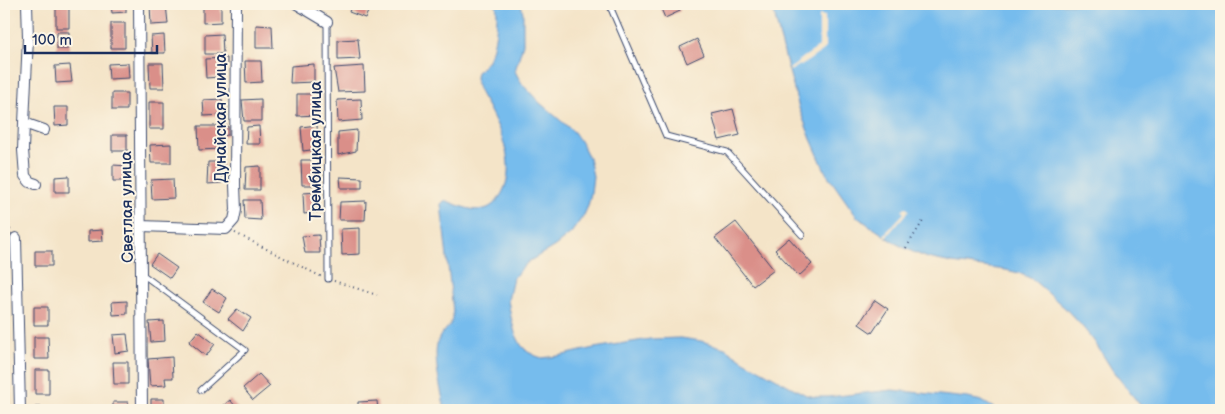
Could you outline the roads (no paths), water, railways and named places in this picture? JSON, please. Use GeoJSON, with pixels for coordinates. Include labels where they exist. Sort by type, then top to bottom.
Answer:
{"type":"FeatureCollection","features":[{"type":"Feature","properties":{"kind":"street"},"geometry":{"type":"LineString","coordinates":[[27,4],[28,38],[23,150],[24,176],[30,182],[36,184]]}},
{"type":"Feature","properties":{"kind":"street","name":"Светлая улица"},"geometry":{"type":"LineString","coordinates":[[138,4],[142,410]]}},
{"type":"Feature","properties":{"kind":"street","name":"Дунайская улица"},"geometry":{"type":"LineString","coordinates":[[141,226],[226,229],[234,220],[236,210],[236,4]]}},
{"type":"Feature","properties":{"kind":"street"},"geometry":{"type":"LineString","coordinates":[[297,4],[327,22]]}},
{"type":"Feature","properties":{"kind":"street"},"geometry":{"type":"LineString","coordinates":[[24,123],[44,130]]}},
{"type":"Feature","properties":{"kind":"street"},"geometry":{"type":"LineString","coordinates":[[16,238],[20,410]]}},
{"type":"Feature","properties":{"kind":"lane"},"geometry":{"type":"LineString","coordinates":[[609,4],[666,136],[726,152],[802,235]]}},
{"type":"Feature","properties":{"kind":"lane","name":"Трембицкая улица"},"geometry":{"type":"LineString","coordinates":[[327,22],[328,279]]}},
{"type":"Feature","properties":{"kind":"lane"},"geometry":{"type":"LineString","coordinates":[[141,274],[245,350],[201,390]]}},
{"type":"Feature","properties":{"kind":"water"},"geometry":{"type":"Polygon","coordinates":[[[496,4],[521,4],[523,13],[523,44],[515,71],[523,85],[540,103],[574,132],[589,158],[593,176],[588,206],[571,233],[555,246],[528,262],[513,278],[508,300],[511,317],[515,333],[521,345],[528,352],[542,358],[650,339],[681,338],[701,341],[725,348],[744,361],[806,395],[828,397],[892,390],[968,398],[982,401],[997,410],[445,410],[438,375],[436,348],[440,336],[451,322],[453,311],[441,204],[447,201],[474,210],[488,208],[499,198],[508,176],[508,164],[503,140],[476,82],[477,72],[487,62],[493,48],[497,24],[496,4]]]}},
{"type":"Feature","properties":{"kind":"water"},"geometry":{"type":"Polygon","coordinates":[[[772,4],[1221,4],[1221,410],[1144,410],[1113,371],[1094,341],[1081,325],[1032,279],[1006,270],[928,258],[897,244],[857,217],[826,173],[811,139],[799,108],[772,4]]]}}]}
